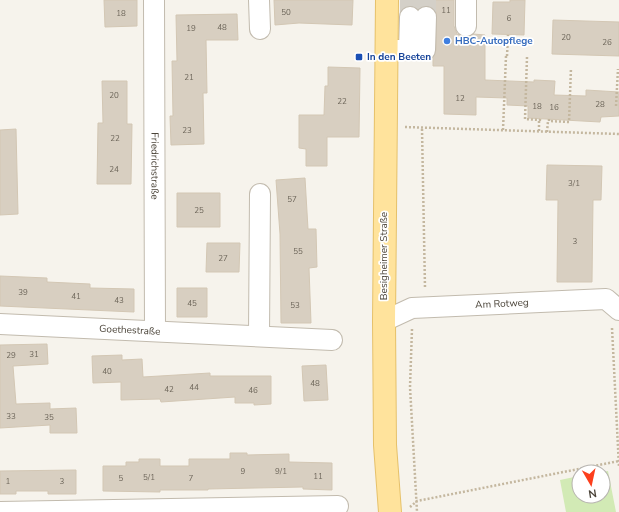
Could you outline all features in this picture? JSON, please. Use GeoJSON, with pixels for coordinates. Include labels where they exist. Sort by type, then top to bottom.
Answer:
{"type":"FeatureCollection","features":[{"type":"Feature","properties":{"kind":"main road","name":"Besigheimer Straße"},"geometry":{"type":"LineString","coordinates":[[387,0],[384,321],[386,445],[390,512]]}},
{"type":"Feature","properties":{"kind":"street","name":"Friedrichstraße"},"geometry":{"type":"LineString","coordinates":[[154,0],[155,331]]}},
{"type":"Feature","properties":{"kind":"street"},"geometry":{"type":"LineString","coordinates":[[260,0],[260,29]]}},
{"type":"Feature","properties":{"kind":"street"},"geometry":{"type":"LineString","coordinates":[[466,0],[466,26]]}},
{"type":"Feature","properties":{"kind":"street"},"geometry":{"type":"LineString","coordinates":[[386,50],[425,50],[418,17]]}},
{"type":"Feature","properties":{"kind":"street"},"geometry":{"type":"LineString","coordinates":[[259,336],[260,194]]}},
{"type":"Feature","properties":{"kind":"street","name":"Am Rotweg"},"geometry":{"type":"LineString","coordinates":[[384,321],[412,308],[606,299],[616,317]]}},
{"type":"Feature","properties":{"kind":"street","name":"Goethestraße"},"geometry":{"type":"LineString","coordinates":[[0,324],[332,340]]}},
{"type":"Feature","properties":{"kind":"street"},"geometry":{"type":"LineString","coordinates":[[0,512],[260,510],[338,506]]}},
{"type":"Feature","properties":{"kind":"path"},"geometry":{"type":"LineString","coordinates":[[503,130],[508,35]]}},
{"type":"Feature","properties":{"kind":"path"},"geometry":{"type":"LineString","coordinates":[[527,57],[525,119],[539,119],[538,132]]}},
{"type":"Feature","properties":{"kind":"path"},"geometry":{"type":"LineString","coordinates":[[547,132],[547,121],[549,120],[569,122],[571,68]]}},
{"type":"Feature","properties":{"kind":"path"},"geometry":{"type":"LineString","coordinates":[[616,106],[618,69]]}},
{"type":"Feature","properties":{"kind":"path"},"geometry":{"type":"LineString","coordinates":[[385,127],[619,134]]}},
{"type":"Feature","properties":{"kind":"path"},"geometry":{"type":"LineString","coordinates":[[616,317],[619,467]]}},
{"type":"Feature","properties":{"kind":"path"},"geometry":{"type":"LineString","coordinates":[[406,512],[416,501],[619,461]]}},
{"type":"Feature","properties":{"kind":"green space"},"geometry":{"type":"Polygon","coordinates":[[[571,478],[571,504],[611,504],[611,486],[616,512],[566,512],[560,480],[571,478]]]}},
{"type":"Feature","properties":{"kind":"building"},"geometry":{"type":"Polygon","coordinates":[[[104,0],[137,0],[137,26],[105,27],[104,0]]]}},
{"type":"Feature","properties":{"kind":"building"},"geometry":{"type":"Polygon","coordinates":[[[274,0],[353,0],[352,25],[299,23],[275,25],[274,0]]]}},
{"type":"Feature","properties":{"kind":"building"},"geometry":{"type":"Polygon","coordinates":[[[408,0],[454,0],[454,26],[457,34],[466,37],[473,34],[485,35],[485,80],[534,82],[534,80],[555,81],[554,95],[586,96],[586,90],[619,92],[619,116],[601,117],[600,122],[528,118],[528,106],[507,105],[507,98],[476,97],[476,115],[444,114],[444,66],[433,66],[433,58],[436,50],[436,12],[432,7],[427,6],[418,9],[408,6],[408,0]]]}},
{"type":"Feature","properties":{"kind":"building"},"geometry":{"type":"Polygon","coordinates":[[[510,0],[525,0],[524,35],[492,34],[493,2],[510,2],[510,0]]]}},
{"type":"Feature","properties":{"kind":"building"},"geometry":{"type":"Polygon","coordinates":[[[237,14],[238,40],[206,40],[207,93],[203,93],[204,144],[171,145],[170,116],[173,116],[172,61],[177,61],[176,15],[237,14]]]}},
{"type":"Feature","properties":{"kind":"building"},"geometry":{"type":"Polygon","coordinates":[[[553,20],[619,22],[619,56],[552,54],[553,20]]]}},
{"type":"Feature","properties":{"kind":"building"},"geometry":{"type":"Polygon","coordinates":[[[328,67],[360,68],[359,137],[327,137],[327,166],[306,166],[306,149],[299,148],[299,115],[324,115],[325,86],[328,86],[328,67]]]}},
{"type":"Feature","properties":{"kind":"building"},"geometry":{"type":"Polygon","coordinates":[[[102,81],[127,81],[127,124],[132,124],[131,184],[97,184],[98,123],[103,123],[102,81]]]}},
{"type":"Feature","properties":{"kind":"building"},"geometry":{"type":"Polygon","coordinates":[[[16,129],[18,214],[0,215],[0,130],[16,129]]]}},
{"type":"Feature","properties":{"kind":"building"},"geometry":{"type":"Polygon","coordinates":[[[547,165],[602,166],[601,200],[593,200],[592,282],[557,282],[558,200],[546,200],[547,165]]]}},
{"type":"Feature","properties":{"kind":"building"},"geometry":{"type":"Polygon","coordinates":[[[305,178],[308,229],[316,229],[317,267],[309,268],[311,323],[281,323],[280,234],[276,180],[305,178]]]}},
{"type":"Feature","properties":{"kind":"building"},"geometry":{"type":"Polygon","coordinates":[[[177,193],[220,193],[220,227],[177,227],[177,193]]]}},
{"type":"Feature","properties":{"kind":"building"},"geometry":{"type":"Polygon","coordinates":[[[207,243],[240,243],[239,272],[206,272],[207,243]]]}},
{"type":"Feature","properties":{"kind":"building"},"geometry":{"type":"Polygon","coordinates":[[[0,276],[47,278],[47,282],[90,284],[90,288],[134,289],[134,312],[0,306],[0,276]]]}},
{"type":"Feature","properties":{"kind":"building"},"geometry":{"type":"Polygon","coordinates":[[[177,288],[207,288],[207,317],[177,317],[177,288]]]}},
{"type":"Feature","properties":{"kind":"building"},"geometry":{"type":"Polygon","coordinates":[[[47,344],[48,364],[13,366],[16,404],[50,403],[50,409],[76,408],[77,433],[50,433],[50,425],[0,428],[0,345],[47,344]]]}},
{"type":"Feature","properties":{"kind":"building"},"geometry":{"type":"Polygon","coordinates":[[[122,355],[122,360],[142,359],[143,377],[210,373],[210,376],[271,376],[271,404],[254,405],[254,403],[235,403],[235,397],[161,402],[160,399],[121,400],[121,382],[93,383],[92,356],[122,355]]]}},
{"type":"Feature","properties":{"kind":"building"},"geometry":{"type":"Polygon","coordinates":[[[326,365],[328,400],[304,401],[302,366],[326,365]]]}},
{"type":"Feature","properties":{"kind":"building"},"geometry":{"type":"Polygon","coordinates":[[[230,453],[247,453],[247,455],[289,454],[289,462],[332,463],[332,490],[303,489],[303,487],[160,490],[160,492],[103,491],[103,466],[126,466],[126,462],[139,462],[139,459],[160,459],[160,466],[189,466],[189,459],[230,459],[230,453]]]}},
{"type":"Feature","properties":{"kind":"building"},"geometry":{"type":"Polygon","coordinates":[[[76,470],[76,494],[48,494],[48,491],[16,491],[16,494],[0,494],[0,471],[76,470]]]}},
{"type":"Feature","properties":{"kind":"tunnel"},"geometry":{"type":"LineString","coordinates":[[410,0],[410,17]]}},
{"type":"Feature","properties":{"kind":"tunnel"},"geometry":{"type":"LineString","coordinates":[[426,0],[426,17]]}},
{"type":"Feature","properties":{"kind":"place","name":"HBC-Autopflege"},"geometry":{"type":"Point","coordinates":[447,41]}},
{"type":"Feature","properties":{"kind":"place","name":"In den Beeten"},"geometry":{"type":"Point","coordinates":[359,57]}}]}
